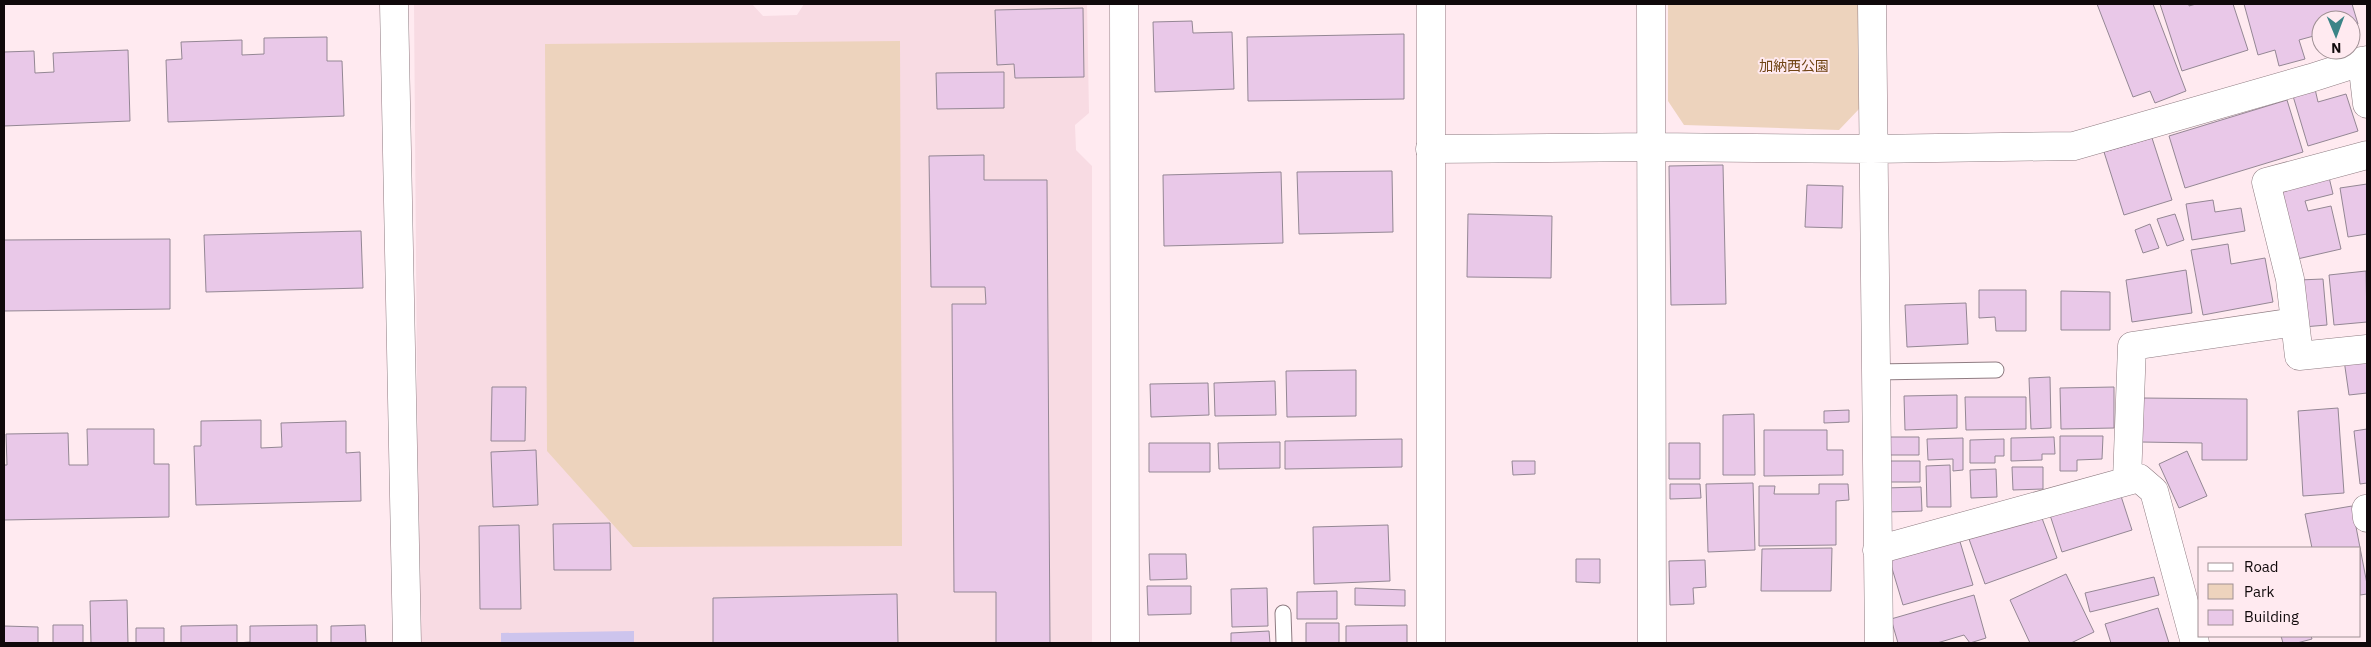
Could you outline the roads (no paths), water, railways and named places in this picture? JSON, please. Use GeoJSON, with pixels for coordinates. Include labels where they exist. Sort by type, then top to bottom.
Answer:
{"type":"FeatureCollection","features":[{"type":"Feature","properties":{"kind":"street"},"geometry":{"type":"LineString","coordinates":[[394,4],[407,643]]}},
{"type":"Feature","properties":{"kind":"street"},"geometry":{"type":"LineString","coordinates":[[1124,4],[1125,643]]}},
{"type":"Feature","properties":{"kind":"street"},"geometry":{"type":"LineString","coordinates":[[1431,4],[1431,643]]}},
{"type":"Feature","properties":{"kind":"street"},"geometry":{"type":"LineString","coordinates":[[1651,4],[1652,643]]}},
{"type":"Feature","properties":{"kind":"street"},"geometry":{"type":"LineString","coordinates":[[1872,4],[1872,149],[1879,643]]}},
{"type":"Feature","properties":{"kind":"street"},"geometry":{"type":"LineString","coordinates":[[1430,149],[1652,147],[1872,149],[2074,146],[2365,61],[2367,104]]}},
{"type":"Feature","properties":{"kind":"street"},"geometry":{"type":"LineString","coordinates":[[2367,155],[2266,182],[2290,278],[2300,356],[2367,349]]}},
{"type":"Feature","properties":{"kind":"street"},"geometry":{"type":"LineString","coordinates":[[2127,480],[2132,346],[2295,322]]}},
{"type":"Feature","properties":{"kind":"street"},"geometry":{"type":"LineString","coordinates":[[1878,550],[2139,478],[2154,491],[2195,643]]}},
{"type":"Feature","properties":{"kind":"lane"},"geometry":{"type":"LineString","coordinates":[[1875,372],[1996,370]]}},
{"type":"Feature","properties":{"kind":"lane"},"geometry":{"type":"LineString","coordinates":[[1283,613],[1284,643]]}},
{"type":"Feature","properties":{"kind":"park label","name":"加納西公園"},"geometry":{"type":"Point","coordinates":[1794,66]}}]}
